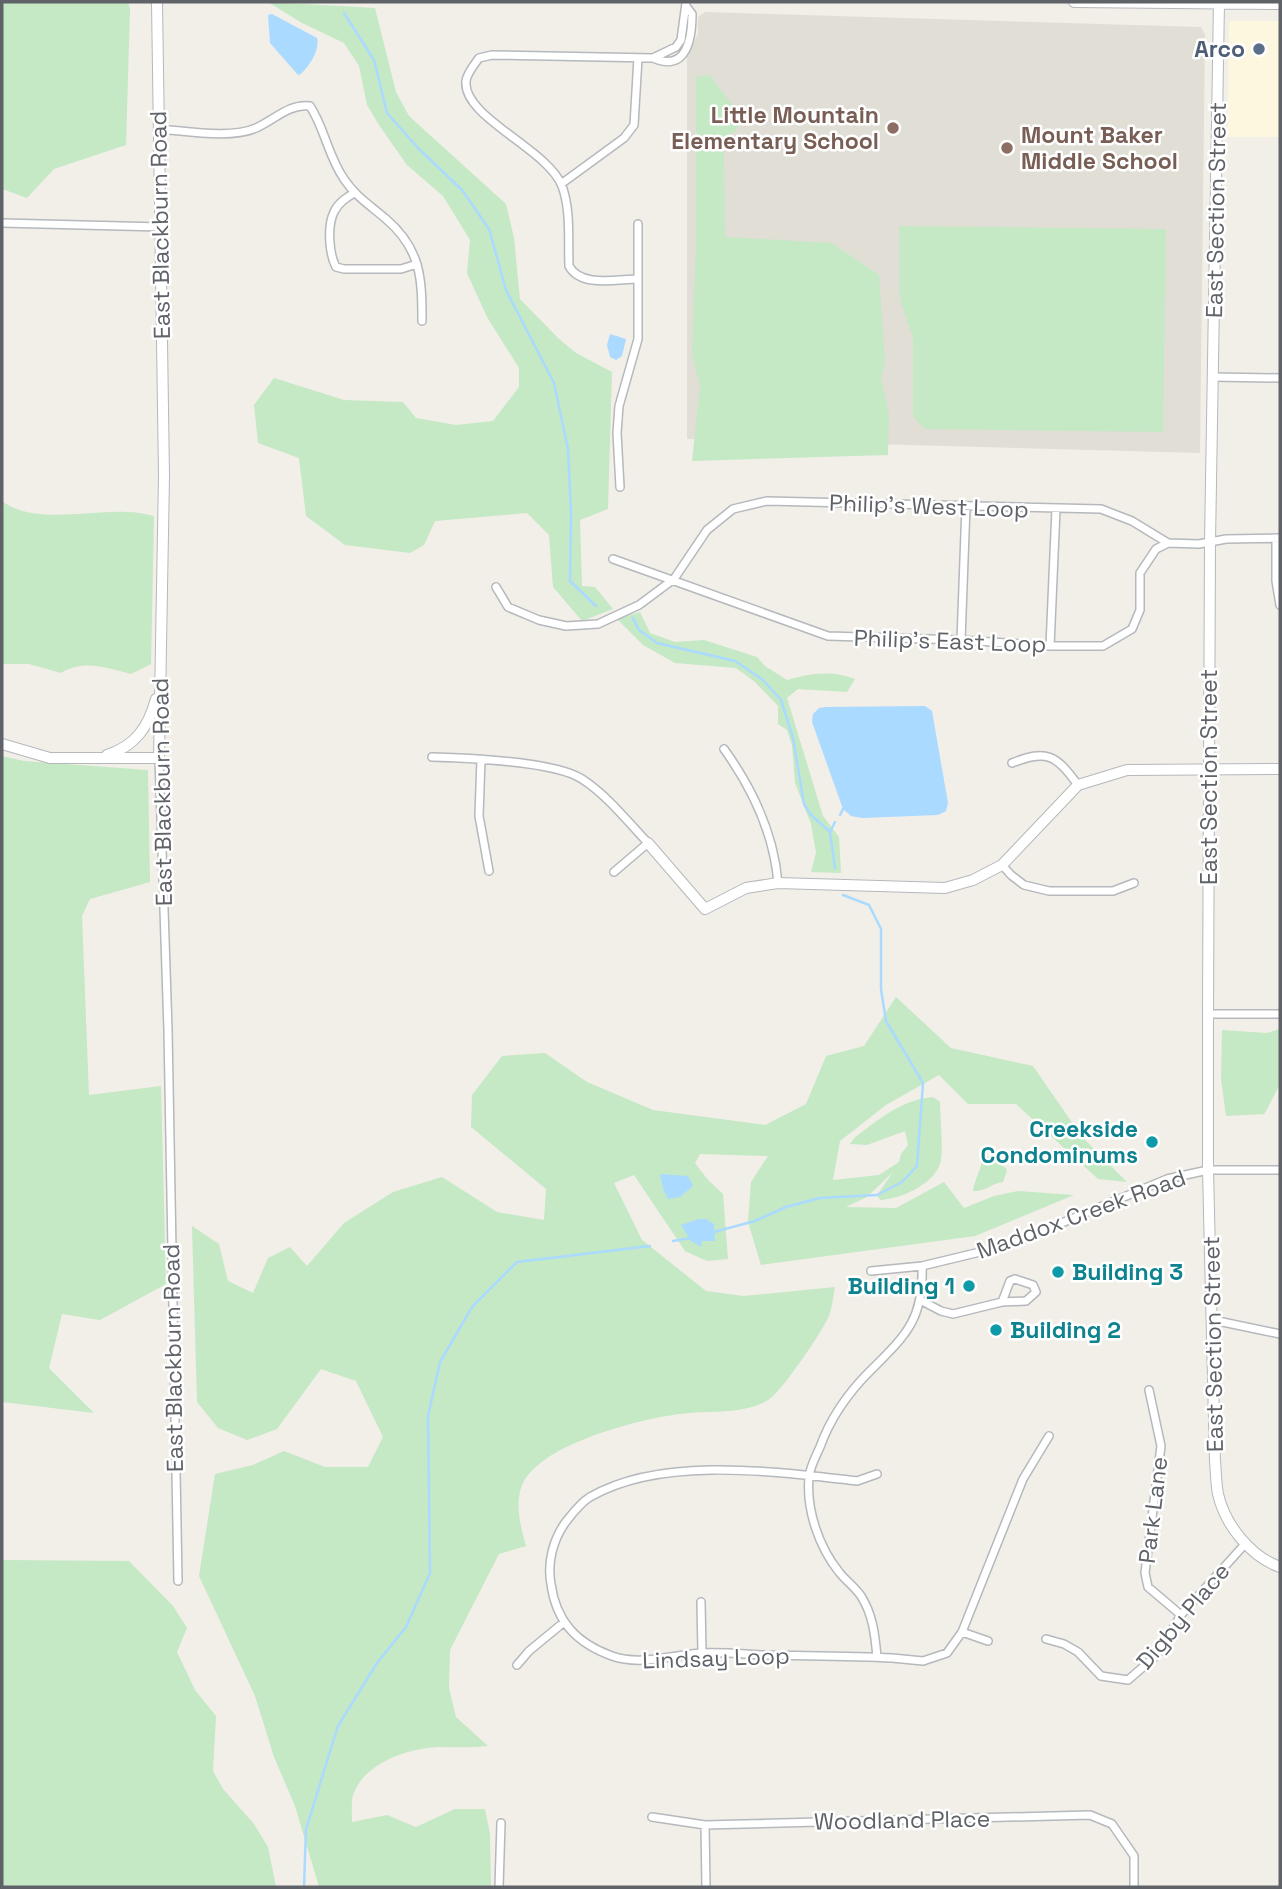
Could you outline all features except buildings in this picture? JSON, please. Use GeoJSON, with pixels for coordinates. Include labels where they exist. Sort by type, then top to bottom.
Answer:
{"type":"FeatureCollection","features":[{"type":"Feature","properties":{"kind":"street","name":"East Blackburn Road"},"geometry":{"type":"LineString","coordinates":[[157,2],[164,476],[159,758],[168,1030],[178,1581]]}},
{"type":"Feature","properties":{"kind":"street"},"geometry":{"type":"LineString","coordinates":[[1074,2],[1280,4]]}},
{"type":"Feature","properties":{"kind":"street","name":"East Section Street"},"geometry":{"type":"LineString","coordinates":[[1219,3],[1210,542],[1208,1170],[1218,1494],[1230,1522],[1245,1544]]}},
{"type":"Feature","properties":{"kind":"street"},"geometry":{"type":"LineString","coordinates":[[638,279],[592,280],[580,278],[573,272],[569,266],[568,218],[561,184],[540,158],[488,118],[471,101],[465,83],[470,69],[479,58],[492,55],[653,58],[661,62],[673,60],[683,55],[690,44],[692,14],[687,4]]}},
{"type":"Feature","properties":{"kind":"street"},"geometry":{"type":"LineString","coordinates":[[561,184],[624,138],[634,125],[638,58]]}},
{"type":"Feature","properties":{"kind":"street"},"geometry":{"type":"LineString","coordinates":[[159,130],[238,133],[254,129],[292,108],[310,106],[321,126],[333,160],[354,193],[388,221],[409,243],[422,284],[422,321]]}},
{"type":"Feature","properties":{"kind":"street"},"geometry":{"type":"LineString","coordinates":[[354,193],[340,202],[331,220],[331,250],[336,267],[401,269],[417,264]]}},
{"type":"Feature","properties":{"kind":"street"},"geometry":{"type":"LineString","coordinates":[[2,223],[161,227]]}},
{"type":"Feature","properties":{"kind":"street"},"geometry":{"type":"LineString","coordinates":[[620,487],[617,433],[619,406],[638,339],[638,224]]}},
{"type":"Feature","properties":{"kind":"street"},"geometry":{"type":"LineString","coordinates":[[1213,377],[1280,378]]}},
{"type":"Feature","properties":{"kind":"street","name":"Philip's West Loop"},"geometry":{"type":"LineString","coordinates":[[674,579],[706,530],[733,509],[767,501],[1101,509],[1132,521],[1168,543]]}},
{"type":"Feature","properties":{"kind":"street"},"geometry":{"type":"LineString","coordinates":[[961,640],[966,506]]}},
{"type":"Feature","properties":{"kind":"street"},"geometry":{"type":"LineString","coordinates":[[1050,646],[1056,509]]}},
{"type":"Feature","properties":{"kind":"street"},"geometry":{"type":"LineString","coordinates":[[1168,543],[1199,544],[1226,539],[1278,538],[1276,581],[1280,605]]}},
{"type":"Feature","properties":{"kind":"street","name":"Philip's East Loop"},"geometry":{"type":"LineString","coordinates":[[613,559],[828,636],[1103,646],[1132,629],[1140,610],[1140,573],[1156,549],[1168,543]]}},
{"type":"Feature","properties":{"kind":"street"},"geometry":{"type":"LineString","coordinates":[[496,587],[508,607],[539,620],[566,626],[598,624],[639,605],[674,579]]}},
{"type":"Feature","properties":{"kind":"street"},"geometry":{"type":"LineString","coordinates":[[100,758],[131,745],[143,732],[152,714],[160,681]]}},
{"type":"Feature","properties":{"kind":"street"},"geometry":{"type":"LineString","coordinates":[[2,744],[50,758],[159,758]]}},
{"type":"Feature","properties":{"kind":"street"},"geometry":{"type":"LineString","coordinates":[[724,749],[742,774],[774,848],[779,883]]}},
{"type":"Feature","properties":{"kind":"street"},"geometry":{"type":"LineString","coordinates":[[1012,763],[1031,755],[1049,757],[1062,763],[1078,785]]}},
{"type":"Feature","properties":{"kind":"street"},"geometry":{"type":"LineString","coordinates":[[432,757],[481,759],[550,768],[579,778],[608,800],[705,909],[746,888],[779,883],[945,888],[973,880],[1002,865],[1078,785],[1127,770],[1280,769]]}},
{"type":"Feature","properties":{"kind":"street"},"geometry":{"type":"LineString","coordinates":[[481,759],[479,816],[489,871]]}},
{"type":"Feature","properties":{"kind":"street"},"geometry":{"type":"LineString","coordinates":[[614,872],[648,843]]}},
{"type":"Feature","properties":{"kind":"street"},"geometry":{"type":"LineString","coordinates":[[1002,865],[1024,885],[1049,891],[1113,891],[1135,883]]}},
{"type":"Feature","properties":{"kind":"street"},"geometry":{"type":"LineString","coordinates":[[1208,1014],[1280,1014]]}},
{"type":"Feature","properties":{"kind":"street","name":"Maddox Creek Road"},"geometry":{"type":"LineString","coordinates":[[872,1271],[922,1266],[1009,1245],[1157,1181],[1208,1170],[1280,1170]]}},
{"type":"Feature","properties":{"kind":"street"},"geometry":{"type":"LineString","coordinates":[[877,1657],[874,1623],[860,1595],[840,1574],[824,1551],[811,1513],[809,1476],[829,1422],[868,1373],[900,1342],[914,1319],[920,1300],[922,1266]]}},
{"type":"Feature","properties":{"kind":"street"},"geometry":{"type":"LineString","coordinates":[[920,1300],[953,1314],[1002,1302],[1026,1301],[1036,1292],[1032,1285],[1015,1279],[1010,1281],[1002,1302]]}},
{"type":"Feature","properties":{"kind":"street"},"geometry":{"type":"LineString","coordinates":[[1213,1320],[1280,1334]]}},
{"type":"Feature","properties":{"kind":"street","name":"Park Lane"},"geometry":{"type":"LineString","coordinates":[[1149,1390],[1161,1446],[1144,1573],[1148,1587],[1181,1615]]}},
{"type":"Feature","properties":{"kind":"street","name":"Lindsay Loop"},"geometry":{"type":"LineString","coordinates":[[563,1623],[593,1648],[614,1657],[635,1661],[702,1653],[877,1657],[923,1661],[947,1653],[962,1632],[1023,1479],[1049,1436]]}},
{"type":"Feature","properties":{"kind":"street"},"geometry":{"type":"LineString","coordinates":[[517,1665],[528,1651],[563,1623],[552,1597],[549,1573],[552,1551],[558,1533],[572,1513],[588,1498],[616,1485],[647,1477],[685,1472],[723,1469],[857,1480],[877,1474]]}},
{"type":"Feature","properties":{"kind":"street"},"geometry":{"type":"LineString","coordinates":[[1245,1544],[1268,1562],[1280,1567]]}},
{"type":"Feature","properties":{"kind":"street","name":"Digby Place"},"geometry":{"type":"LineString","coordinates":[[1046,1639],[1064,1644],[1078,1653],[1101,1676],[1128,1680],[1157,1655],[1181,1615],[1245,1544]]}},
{"type":"Feature","properties":{"kind":"street"},"geometry":{"type":"LineString","coordinates":[[701,1602],[702,1653]]}},
{"type":"Feature","properties":{"kind":"street"},"geometry":{"type":"LineString","coordinates":[[962,1632],[988,1641]]}},
{"type":"Feature","properties":{"kind":"street","name":"Woodland Place"},"geometry":{"type":"LineString","coordinates":[[652,1817],[705,1825],[1090,1815],[1112,1824],[1134,1856],[1134,1887]]}},
{"type":"Feature","properties":{"kind":"street"},"geometry":{"type":"LineString","coordinates":[[499,1887],[501,1823]]}},
{"type":"Feature","properties":{"kind":"street"},"geometry":{"type":"LineString","coordinates":[[705,1825],[706,1887]]}},
{"type":"Feature","properties":{"kind":"shaded area"},"geometry":{"type":"Polygon","coordinates":[[[705,12],[1201,27],[1205,35],[1200,453],[687,439],[687,56],[698,34],[698,17],[705,12]]]}},
{"type":"Feature","properties":{"kind":"shaded area"},"geometry":{"type":"Polygon","coordinates":[[[1229,21],[1280,21],[1280,137],[1228,137],[1229,21]]]}},
{"type":"Feature","properties":{"kind":"green space"},"geometry":{"type":"Polygon","coordinates":[[[2,2],[128,2],[130,9],[126,145],[54,169],[27,198],[2,189],[2,2]]]}},
{"type":"Feature","properties":{"kind":"green space"},"geometry":{"type":"Polygon","coordinates":[[[268,2],[375,8],[396,92],[409,116],[506,204],[514,238],[520,299],[576,353],[612,372],[608,509],[580,520],[582,586],[595,587],[613,609],[582,621],[553,587],[549,535],[527,513],[435,521],[424,545],[410,553],[345,545],[306,516],[299,458],[258,443],[254,405],[274,378],[344,400],[403,402],[416,418],[456,425],[493,421],[519,387],[519,368],[487,317],[467,273],[470,240],[443,196],[407,165],[379,125],[367,105],[359,66],[344,43],[302,23],[268,2]]]}},
{"type":"Feature","properties":{"kind":"green space"},"geometry":{"type":"Polygon","coordinates":[[[710,75],[744,121],[724,142],[725,237],[832,243],[879,275],[885,362],[881,378],[889,414],[888,455],[692,461],[700,386],[692,354],[696,241],[696,77],[710,75]]]}},
{"type":"Feature","properties":{"kind":"green space"},"geometry":{"type":"Polygon","coordinates":[[[899,226],[1166,229],[1163,432],[925,429],[913,416],[913,338],[899,292],[899,226]]]}},
{"type":"Feature","properties":{"kind":"green space"},"geometry":{"type":"Polygon","coordinates":[[[2,501],[29,513],[62,515],[127,512],[154,516],[151,664],[131,674],[95,666],[78,666],[61,673],[29,664],[2,664],[2,501]]]}},
{"type":"Feature","properties":{"kind":"green space"},"geometry":{"type":"Polygon","coordinates":[[[640,612],[650,633],[675,642],[704,640],[757,657],[765,666],[787,680],[821,674],[838,674],[855,679],[847,692],[798,689],[787,698],[823,816],[839,837],[841,873],[811,872],[816,853],[811,824],[795,783],[792,745],[787,730],[778,724],[778,706],[755,682],[736,668],[675,663],[643,645],[617,619],[640,612]]]}},
{"type":"Feature","properties":{"kind":"green space"},"geometry":{"type":"Polygon","coordinates":[[[2,756],[24,761],[148,770],[150,882],[90,899],[82,916],[89,1095],[161,1086],[166,1284],[100,1320],[62,1314],[49,1368],[94,1413],[2,1402],[2,756]]]}},
{"type":"Feature","properties":{"kind":"green space"},"geometry":{"type":"Polygon","coordinates":[[[896,997],[951,1048],[1033,1066],[1082,1137],[1127,1182],[1098,1179],[1016,1104],[968,1104],[939,1075],[886,1105],[840,1141],[833,1180],[879,1175],[899,1162],[908,1145],[905,1131],[867,1145],[850,1144],[872,1124],[901,1106],[933,1097],[940,1102],[942,1134],[941,1159],[936,1172],[915,1190],[880,1200],[877,1195],[893,1172],[867,1197],[846,1207],[896,1208],[944,1182],[964,1208],[994,1196],[1018,1191],[1074,1195],[975,1236],[761,1265],[748,1222],[751,1182],[768,1156],[700,1154],[695,1163],[723,1194],[728,1259],[707,1261],[685,1251],[634,1175],[614,1183],[642,1240],[706,1291],[743,1296],[835,1287],[829,1315],[800,1362],[768,1400],[748,1408],[662,1417],[615,1428],[567,1447],[546,1459],[530,1473],[521,1488],[519,1510],[526,1546],[499,1554],[450,1650],[449,1688],[456,1717],[488,1746],[427,1748],[388,1759],[367,1774],[353,1795],[352,1802],[352,1822],[387,1815],[416,1827],[455,1809],[485,1809],[490,1834],[491,1887],[319,1887],[295,1806],[274,1757],[255,1696],[199,1576],[215,1474],[253,1465],[284,1451],[325,1467],[368,1467],[383,1437],[356,1381],[321,1369],[277,1429],[247,1440],[218,1428],[197,1402],[192,1226],[219,1244],[228,1281],[253,1293],[268,1258],[290,1247],[307,1266],[344,1223],[393,1192],[442,1177],[497,1212],[544,1220],[546,1189],[471,1127],[472,1095],[502,1056],[545,1053],[587,1082],[653,1110],[765,1125],[806,1104],[826,1056],[864,1046],[896,997]]]}},
{"type":"Feature","properties":{"kind":"green space"},"geometry":{"type":"Polygon","coordinates":[[[1280,1029],[1280,1084],[1266,1111],[1264,1114],[1226,1116],[1221,1079],[1222,1030],[1267,1033],[1280,1029]]]}},
{"type":"Feature","properties":{"kind":"green space"},"geometry":{"type":"Polygon","coordinates":[[[981,1152],[1007,1171],[1003,1182],[973,1191],[982,1162],[981,1152]]]}},
{"type":"Feature","properties":{"kind":"green space"},"geometry":{"type":"Polygon","coordinates":[[[2,1560],[129,1561],[173,1606],[187,1628],[177,1652],[195,1690],[216,1716],[213,1771],[223,1789],[254,1824],[268,1847],[276,1887],[2,1887],[2,1560]]]}},
{"type":"Feature","properties":{"kind":"water"},"geometry":{"type":"Polygon","coordinates":[[[272,14],[317,38],[314,57],[301,74],[298,75],[270,43],[268,15],[272,14]]]}},
{"type":"Feature","properties":{"kind":"water"},"geometry":{"type":"Polygon","coordinates":[[[610,334],[626,339],[622,356],[616,360],[610,357],[607,345],[610,334]]]}},
{"type":"Feature","properties":{"kind":"water"},"geometry":{"type":"Polygon","coordinates":[[[925,706],[932,711],[948,803],[946,811],[938,815],[862,818],[851,816],[843,809],[812,722],[813,714],[819,708],[825,707],[925,706]]]}},
{"type":"Feature","properties":{"kind":"water"},"geometry":{"type":"Polygon","coordinates":[[[660,1174],[688,1176],[693,1186],[680,1197],[668,1199],[660,1174]]]}},
{"type":"Feature","properties":{"kind":"water"},"geometry":{"type":"Polygon","coordinates":[[[706,1219],[714,1224],[715,1241],[702,1241],[701,1247],[691,1241],[681,1225],[706,1219]]]}},
{"type":"Feature","properties":{"kind":"waterway"},"geometry":{"type":"LineString","coordinates":[[344,13],[374,60],[387,113],[419,149],[462,190],[489,229],[506,290],[554,383],[568,449],[570,581],[596,606]]}},
{"type":"Feature","properties":{"kind":"waterway"},"geometry":{"type":"LineString","coordinates":[[633,618],[639,630],[657,643],[735,661],[763,680],[781,700],[793,738],[804,804],[810,814],[830,832],[835,868]]}},
{"type":"Feature","properties":{"kind":"waterway"},"geometry":{"type":"LineString","coordinates":[[840,815],[843,809]]}},
{"type":"Feature","properties":{"kind":"waterway"},"geometry":{"type":"LineString","coordinates":[[830,832],[835,822]]}},
{"type":"Feature","properties":{"kind":"waterway"},"geometry":{"type":"LineString","coordinates":[[710,1233],[755,1221],[786,1207],[820,1198],[877,1195],[902,1182],[917,1166],[923,1083],[886,1021],[881,989],[881,929],[869,905],[843,895]]}},
{"type":"Feature","properties":{"kind":"waterway"},"geometry":{"type":"LineString","coordinates":[[673,1241],[690,1238]]}},
{"type":"Feature","properties":{"kind":"waterway"},"geometry":{"type":"LineString","coordinates":[[304,1887],[306,1829],[338,1726],[377,1663],[406,1627],[430,1573],[428,1416],[440,1362],[472,1307],[517,1262],[650,1246]]}},
{"type":"Feature","properties":{"kind":"place","name":"Arco"},"geometry":{"type":"Point","coordinates":[1259,49]}},
{"type":"Feature","properties":{"kind":"place","name":"Little Mountain Elementary School"},"geometry":{"type":"Point","coordinates":[893,128]}},
{"type":"Feature","properties":{"kind":"place","name":"Mount Baker Middle School"},"geometry":{"type":"Point","coordinates":[1007,148]}},
{"type":"Feature","properties":{"kind":"place","name":"Creekside Condominums"},"geometry":{"type":"Point","coordinates":[1152,1142]}},
{"type":"Feature","properties":{"kind":"place","name":"Building 3"},"geometry":{"type":"Point","coordinates":[1058,1272]}},
{"type":"Feature","properties":{"kind":"place","name":"Building 1"},"geometry":{"type":"Point","coordinates":[969,1286]}},
{"type":"Feature","properties":{"kind":"place","name":"Building 2"},"geometry":{"type":"Point","coordinates":[996,1330]}}]}
